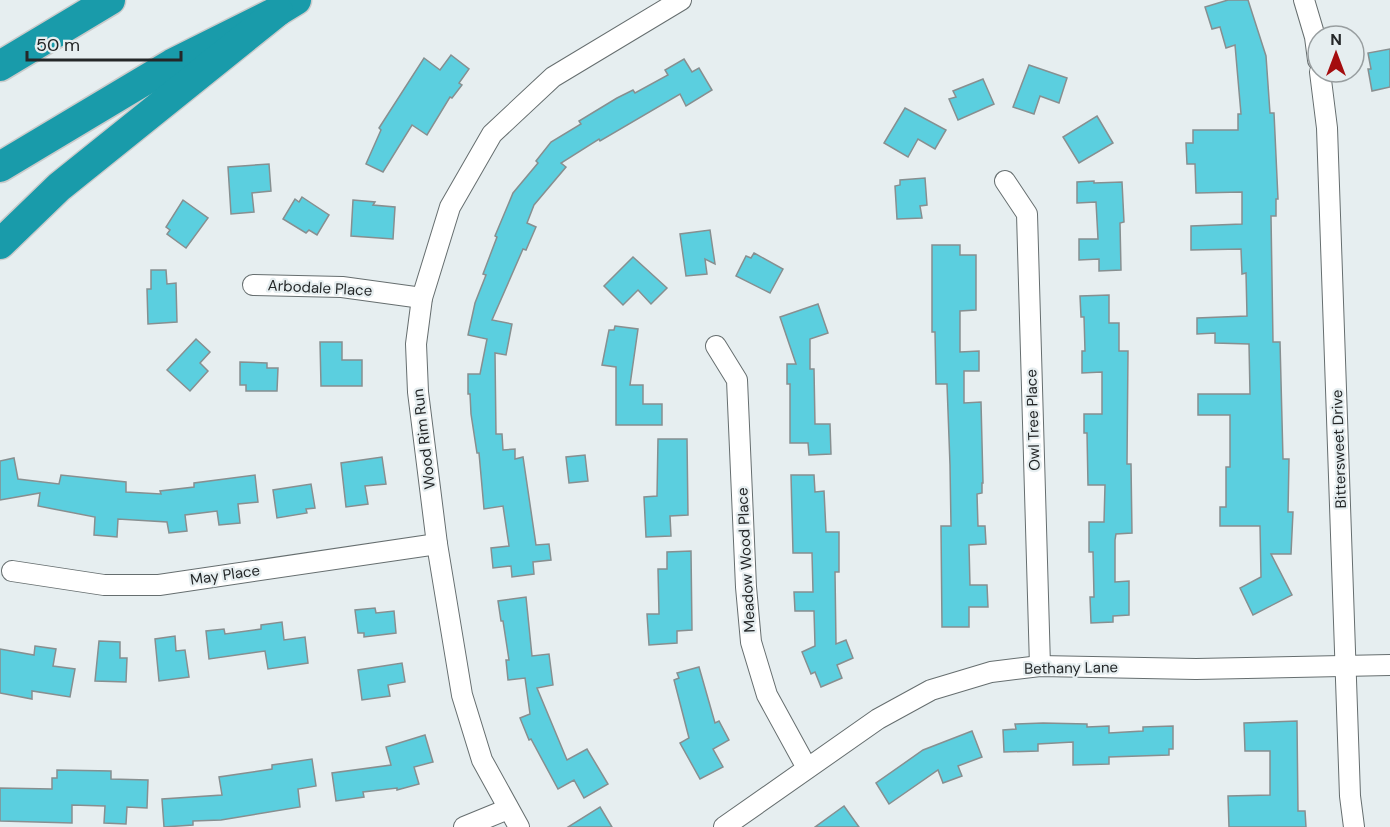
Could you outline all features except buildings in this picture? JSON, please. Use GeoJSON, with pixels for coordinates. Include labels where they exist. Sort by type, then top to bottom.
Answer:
{"type":"FeatureCollection","features":[{"type":"Feature","properties":{"kind":"highway"},"geometry":{"type":"LineString","coordinates":[[0,66],[110,0]]}},
{"type":"Feature","properties":{"kind":"highway"},"geometry":{"type":"LineString","coordinates":[[0,167],[172,64],[287,6]]}},
{"type":"Feature","properties":{"kind":"highway"},"geometry":{"type":"LineString","coordinates":[[0,244],[59,187],[287,6]]}},
{"type":"Feature","properties":{"kind":"street","name":"Wood Rim Run"},"geometry":{"type":"LineString","coordinates":[[519,827],[482,760],[462,695],[437,544],[418,392],[416,344],[422,298],[450,207],[492,134],[553,77],[681,0]]}},
{"type":"Feature","properties":{"kind":"street"},"geometry":{"type":"LineString","coordinates":[[1304,0],[1311,24]]}},
{"type":"Feature","properties":{"kind":"street","name":"Bittersweet Drive"},"geometry":{"type":"LineString","coordinates":[[1322,84],[1327,128],[1350,796],[1354,827]]}},
{"type":"Feature","properties":{"kind":"street","name":"Owl Tree Place"},"geometry":{"type":"LineString","coordinates":[[1005,181],[1028,214],[1040,666]]}},
{"type":"Feature","properties":{"kind":"street","name":"Arbodale Place"},"geometry":{"type":"LineString","coordinates":[[253,285],[342,286],[422,298]]}},
{"type":"Feature","properties":{"kind":"street","name":"Meadow Wood Place"},"geometry":{"type":"LineString","coordinates":[[716,346],[737,380],[746,587],[751,642],[767,695],[807,768]]}},
{"type":"Feature","properties":{"kind":"street","name":"May Place"},"geometry":{"type":"LineString","coordinates":[[12,571],[104,585],[159,585],[437,544]]}},
{"type":"Feature","properties":{"kind":"street","name":"Bethany Lane"},"geometry":{"type":"LineString","coordinates":[[724,827],[878,719],[932,690],[991,672],[1040,666],[1196,669],[1390,664]]}},
{"type":"Feature","properties":{"kind":"street"},"geometry":{"type":"LineString","coordinates":[[464,827],[508,808]]}}]}
